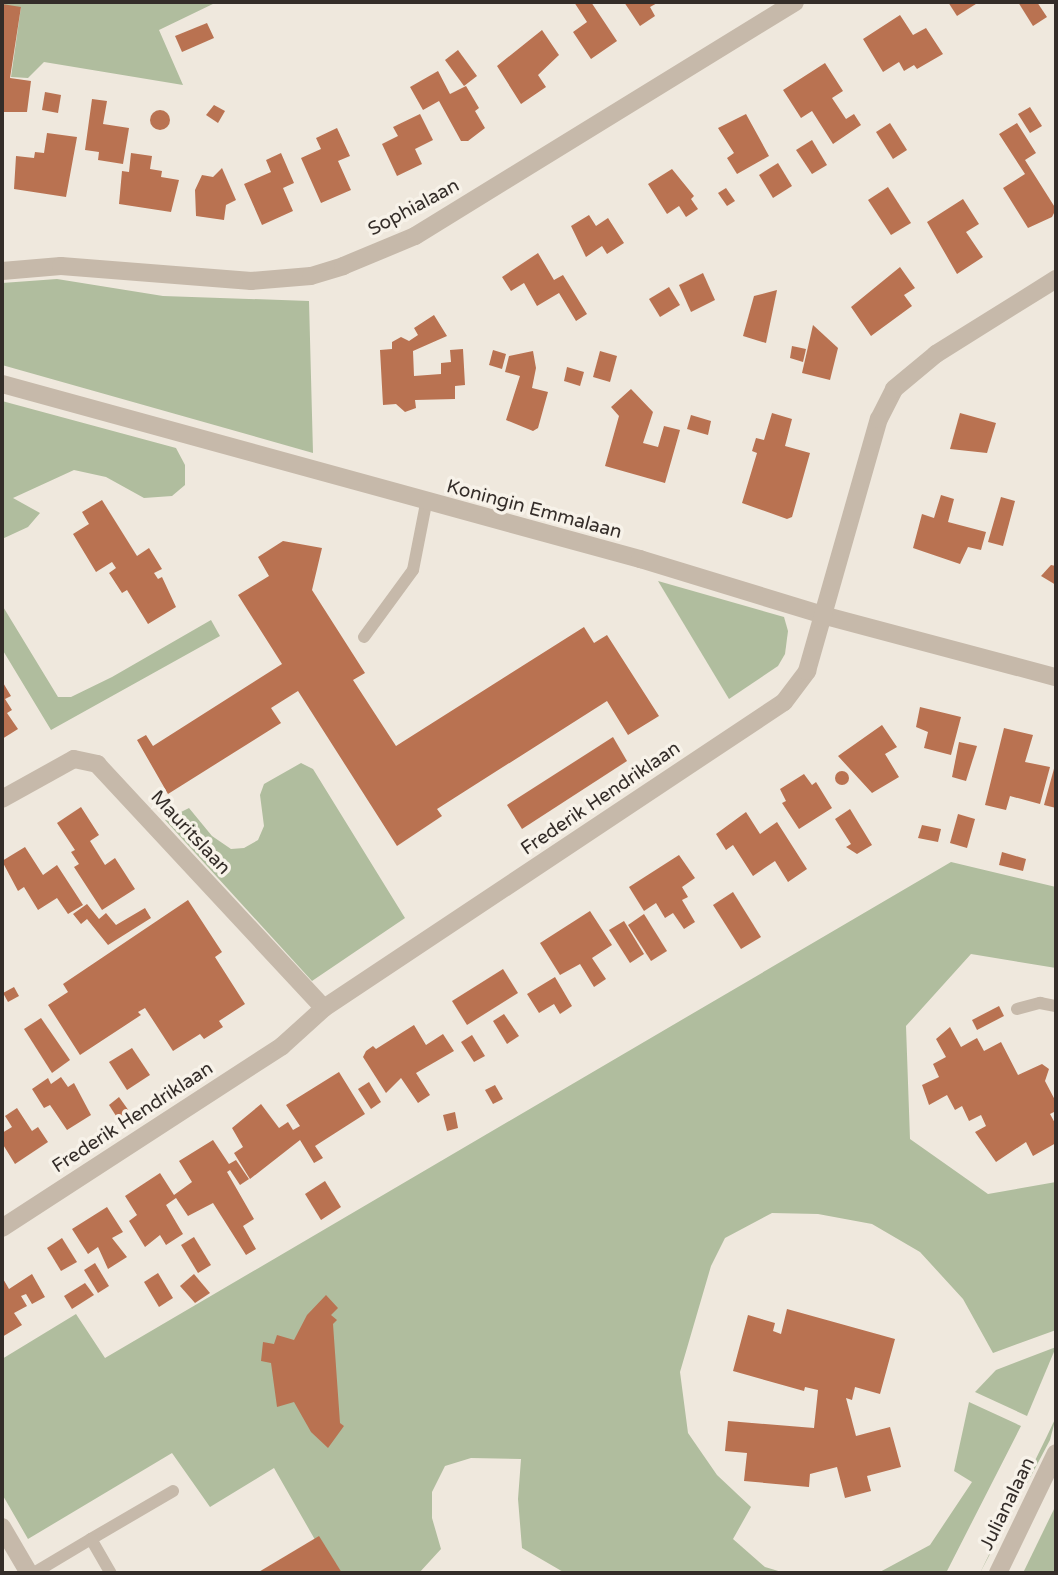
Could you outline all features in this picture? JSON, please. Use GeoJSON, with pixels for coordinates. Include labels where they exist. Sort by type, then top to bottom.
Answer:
{"type":"FeatureCollection","features":[{"type":"Feature","properties":{"kind":"street","name":"Sophialaan"},"geometry":{"type":"LineString","coordinates":[[2,271],[61,266],[251,281],[311,276],[343,266],[415,236],[795,2]]}},
{"type":"Feature","properties":{"kind":"street","name":"Frederik Hendriklaan"},"geometry":{"type":"LineString","coordinates":[[2,1228],[282,1046],[324,1008],[784,702],[807,670],[825,616],[879,419],[894,389],[936,354],[1056,279]]}},
{"type":"Feature","properties":{"kind":"street","name":"Koningin Emmalaan"},"geometry":{"type":"LineString","coordinates":[[2,384],[426,504],[640,559],[825,616],[1056,677]]}},
{"type":"Feature","properties":{"kind":"street","name":"Mauritslaan"},"geometry":{"type":"LineString","coordinates":[[2,799],[64,762],[74,759],[97,764],[324,1008]]}},
{"type":"Feature","properties":{"kind":"street","name":"Julianalaan"},"geometry":{"type":"LineString","coordinates":[[998,1573],[1056,1453]]}},
{"type":"Feature","properties":{"kind":"street"},"geometry":{"type":"LineString","coordinates":[[2,1527],[32,1573]]}},
{"type":"Feature","properties":{"kind":"lane"},"geometry":{"type":"LineString","coordinates":[[364,637],[412,570],[426,504]]}},
{"type":"Feature","properties":{"kind":"lane"},"geometry":{"type":"LineString","coordinates":[[1017,1009],[1040,1003],[1056,1006]]}},
{"type":"Feature","properties":{"kind":"lane"},"geometry":{"type":"LineString","coordinates":[[32,1573],[173,1492]]}},
{"type":"Feature","properties":{"kind":"lane"},"geometry":{"type":"LineString","coordinates":[[91,1539],[111,1573]]}},
{"type":"Feature","properties":{"kind":"green space"},"geometry":{"type":"Polygon","coordinates":[[[2,2],[217,2],[159,30],[183,85],[44,62],[28,78],[11,77],[21,7],[2,13],[2,2]]]}},
{"type":"Feature","properties":{"kind":"green space"},"geometry":{"type":"Polygon","coordinates":[[[57,279],[163,296],[309,301],[313,453],[2,365],[2,283],[57,279]]]}},
{"type":"Feature","properties":{"kind":"green space"},"geometry":{"type":"Polygon","coordinates":[[[2,401],[176,448],[185,465],[185,485],[172,496],[144,498],[106,477],[74,470],[13,498],[40,513],[28,527],[2,539],[2,401]]]}},
{"type":"Feature","properties":{"kind":"green space"},"geometry":{"type":"Polygon","coordinates":[[[658,581],[784,617],[788,631],[785,654],[778,666],[729,699],[658,581]]]}},
{"type":"Feature","properties":{"kind":"green space"},"geometry":{"type":"Polygon","coordinates":[[[2,605],[58,697],[71,697],[112,677],[211,620],[220,636],[51,730],[2,649],[2,605]]]}},
{"type":"Feature","properties":{"kind":"green space"},"geometry":{"type":"Polygon","coordinates":[[[301,763],[313,769],[405,918],[312,981],[165,820],[189,808],[212,836],[231,849],[244,848],[258,840],[264,826],[260,795],[264,784],[301,763]]]}},
{"type":"Feature","properties":{"kind":"green space"},"geometry":{"type":"Polygon","coordinates":[[[951,862],[1056,887],[1056,968],[971,954],[906,1026],[910,1139],[988,1194],[1056,1182],[1056,1330],[993,1353],[963,1299],[920,1252],[872,1224],[818,1214],[772,1213],[725,1238],[711,1266],[680,1372],[688,1433],[717,1475],[751,1507],[733,1539],[765,1567],[785,1573],[565,1573],[522,1548],[518,1499],[521,1459],[471,1458],[445,1466],[432,1492],[432,1518],[441,1549],[419,1573],[334,1573],[274,1468],[210,1507],[172,1453],[28,1539],[2,1494],[2,1359],[76,1314],[105,1358],[951,862]]]}},
{"type":"Feature","properties":{"kind":"green space"},"geometry":{"type":"Polygon","coordinates":[[[1056,1347],[1027,1416],[975,1392],[996,1370],[1056,1347]]]}},
{"type":"Feature","properties":{"kind":"green space"},"geometry":{"type":"Polygon","coordinates":[[[969,1402],[1021,1426],[946,1573],[878,1573],[930,1545],[972,1482],[954,1471],[969,1402]]]}},
{"type":"Feature","properties":{"kind":"green space"},"geometry":{"type":"Polygon","coordinates":[[[1056,1417],[1050,1440],[980,1573],[1047,1436],[1056,1417]]]}},
{"type":"Feature","properties":{"kind":"green space"},"geometry":{"type":"Polygon","coordinates":[[[1056,1505],[1056,1573],[1023,1573],[1056,1505]]]}},
{"type":"Feature","properties":{"kind":"building"},"geometry":{"type":"Polygon","coordinates":[[[574,2],[591,2],[617,41],[591,59],[573,32],[587,22],[574,2]]]}},
{"type":"Feature","properties":{"kind":"building"},"geometry":{"type":"Polygon","coordinates":[[[624,2],[659,2],[650,7],[655,16],[640,26],[624,2]]]}},
{"type":"Feature","properties":{"kind":"building"},"geometry":{"type":"Polygon","coordinates":[[[948,2],[979,2],[957,16],[948,2]]]}},
{"type":"Feature","properties":{"kind":"building"},"geometry":{"type":"Polygon","coordinates":[[[1018,2],[1037,2],[1047,17],[1033,26],[1018,2]]]}},
{"type":"Feature","properties":{"kind":"building"},"geometry":{"type":"Polygon","coordinates":[[[2,4],[21,7],[10,78],[31,81],[27,112],[2,112],[2,4]]]}},
{"type":"Feature","properties":{"kind":"building"},"geometry":{"type":"Polygon","coordinates":[[[900,15],[913,35],[926,28],[943,54],[917,69],[914,65],[904,71],[899,62],[883,72],[863,39],[900,15]]]}},
{"type":"Feature","properties":{"kind":"building"},"geometry":{"type":"Polygon","coordinates":[[[207,23],[214,38],[182,52],[175,36],[207,23]]]}},
{"type":"Feature","properties":{"kind":"building"},"geometry":{"type":"Polygon","coordinates":[[[542,30],[559,55],[538,75],[546,87],[521,104],[497,66],[542,30]]]}},
{"type":"Feature","properties":{"kind":"building"},"geometry":{"type":"Polygon","coordinates":[[[458,50],[477,76],[464,86],[445,60],[458,50]]]}},
{"type":"Feature","properties":{"kind":"building"},"geometry":{"type":"Polygon","coordinates":[[[825,63],[843,91],[832,98],[846,119],[854,114],[861,125],[833,144],[812,111],[801,118],[783,90],[825,63]]]}},
{"type":"Feature","properties":{"kind":"building"},"geometry":{"type":"Polygon","coordinates":[[[438,71],[450,94],[466,86],[479,108],[475,111],[485,128],[468,141],[461,141],[439,101],[423,110],[410,87],[438,71]]]}},
{"type":"Feature","properties":{"kind":"building"},"geometry":{"type":"Polygon","coordinates":[[[45,92],[61,95],[58,113],[42,110],[45,92]]]}},
{"type":"Feature","properties":{"kind":"building"},"geometry":{"type":"Polygon","coordinates":[[[92,99],[107,101],[103,124],[129,128],[123,164],[98,160],[99,152],[85,150],[92,99]]]}},
{"type":"Feature","properties":{"kind":"building"},"geometry":{"type":"Polygon","coordinates":[[[214,105],[225,111],[218,123],[206,115],[214,105]]]}},
{"type":"Feature","properties":{"kind":"building"},"geometry":{"type":"Polygon","coordinates":[[[1030,107],[1042,126],[1030,133],[1018,114],[1030,107]]]}},
{"type":"Feature","properties":{"kind":"building"},"geometry":{"type":"Polygon","coordinates":[[[160,110],[167,113],[170,120],[167,127],[160,130],[153,127],[150,120],[153,113],[160,110]]]}},
{"type":"Feature","properties":{"kind":"building"},"geometry":{"type":"Polygon","coordinates":[[[420,114],[433,140],[415,149],[422,164],[397,176],[382,144],[398,136],[393,127],[420,114]]]}},
{"type":"Feature","properties":{"kind":"building"},"geometry":{"type":"Polygon","coordinates":[[[746,114],[769,156],[737,174],[727,158],[734,153],[718,128],[746,114]]]}},
{"type":"Feature","properties":{"kind":"building"},"geometry":{"type":"Polygon","coordinates":[[[890,123],[907,150],[893,159],[876,132],[890,123]]]}},
{"type":"Feature","properties":{"kind":"building"},"geometry":{"type":"Polygon","coordinates":[[[1017,123],[1036,153],[1025,160],[1056,209],[1052,217],[1028,228],[1003,188],[1025,174],[999,134],[1017,123]]]}},
{"type":"Feature","properties":{"kind":"building"},"geometry":{"type":"Polygon","coordinates":[[[337,128],[350,156],[338,161],[351,190],[321,203],[301,158],[321,149],[316,138],[337,128]]]}},
{"type":"Feature","properties":{"kind":"building"},"geometry":{"type":"Polygon","coordinates":[[[47,133],[77,137],[66,197],[14,189],[16,156],[34,158],[35,152],[44,153],[47,133]]]}},
{"type":"Feature","properties":{"kind":"building"},"geometry":{"type":"Polygon","coordinates":[[[812,140],[827,165],[812,174],[796,150],[812,140]]]}},
{"type":"Feature","properties":{"kind":"building"},"geometry":{"type":"Polygon","coordinates":[[[131,153],[152,156],[150,169],[162,171],[161,177],[179,180],[171,212],[119,204],[122,171],[129,172],[131,153]]]}},
{"type":"Feature","properties":{"kind":"building"},"geometry":{"type":"Polygon","coordinates":[[[281,153],[294,183],[283,188],[293,211],[262,225],[244,184],[271,172],[266,160],[281,153]]]}},
{"type":"Feature","properties":{"kind":"building"},"geometry":{"type":"Polygon","coordinates":[[[778,163],[792,186],[773,198],[759,175],[778,163]]]}},
{"type":"Feature","properties":{"kind":"building"},"geometry":{"type":"Polygon","coordinates":[[[222,168],[236,200],[226,205],[224,220],[196,216],[195,190],[202,175],[213,177],[222,168]]]}},
{"type":"Feature","properties":{"kind":"building"},"geometry":{"type":"Polygon","coordinates":[[[672,169],[694,196],[691,199],[698,209],[686,217],[679,206],[667,214],[648,184],[672,169]]]}},
{"type":"Feature","properties":{"kind":"building"},"geometry":{"type":"Polygon","coordinates":[[[888,187],[911,223],[891,235],[868,200],[888,187]]]}},
{"type":"Feature","properties":{"kind":"building"},"geometry":{"type":"Polygon","coordinates":[[[726,188],[735,201],[727,206],[718,193],[726,188]]]}},
{"type":"Feature","properties":{"kind":"building"},"geometry":{"type":"Polygon","coordinates":[[[963,199],[979,224],[966,232],[983,257],[957,274],[927,222],[963,199]]]}},
{"type":"Feature","properties":{"kind":"building"},"geometry":{"type":"Polygon","coordinates":[[[589,215],[596,226],[608,218],[624,243],[607,254],[602,246],[586,257],[571,226],[589,215]]]}},
{"type":"Feature","properties":{"kind":"building"},"geometry":{"type":"Polygon","coordinates":[[[538,253],[554,280],[563,275],[587,314],[576,321],[559,293],[537,306],[524,283],[511,291],[502,277],[538,253]]]}},
{"type":"Feature","properties":{"kind":"building"},"geometry":{"type":"Polygon","coordinates":[[[900,267],[915,288],[904,295],[912,306],[871,336],[851,307],[900,267]]]}},
{"type":"Feature","properties":{"kind":"building"},"geometry":{"type":"Polygon","coordinates":[[[703,273],[715,300],[691,312],[679,285],[703,273]]]}},
{"type":"Feature","properties":{"kind":"building"},"geometry":{"type":"Polygon","coordinates":[[[669,287],[680,305],[660,317],[649,299],[669,287]]]}},
{"type":"Feature","properties":{"kind":"building"},"geometry":{"type":"Polygon","coordinates":[[[777,290],[766,343],[743,336],[754,296],[777,290]]]}},
{"type":"Feature","properties":{"kind":"building"},"geometry":{"type":"Polygon","coordinates":[[[434,315],[447,336],[413,351],[414,376],[441,374],[441,363],[451,362],[450,350],[463,349],[465,385],[455,386],[455,399],[415,400],[416,408],[405,412],[396,404],[383,405],[380,350],[392,349],[392,342],[401,337],[409,341],[418,335],[414,328],[434,315]]]}},
{"type":"Feature","properties":{"kind":"building"},"geometry":{"type":"Polygon","coordinates":[[[813,325],[838,348],[830,380],[802,373],[813,325]]]}},
{"type":"Feature","properties":{"kind":"building"},"geometry":{"type":"Polygon","coordinates":[[[792,346],[806,349],[803,362],[790,358],[792,346]]]}},
{"type":"Feature","properties":{"kind":"building"},"geometry":{"type":"Polygon","coordinates":[[[493,350],[506,354],[502,369],[489,365],[493,350]]]}},
{"type":"Feature","properties":{"kind":"building"},"geometry":{"type":"Polygon","coordinates":[[[533,351],[536,368],[532,388],[548,392],[538,428],[533,431],[506,420],[520,376],[505,372],[509,356],[533,351]]]}},
{"type":"Feature","properties":{"kind":"building"},"geometry":{"type":"Polygon","coordinates":[[[600,351],[617,356],[610,382],[593,377],[600,351]]]}},
{"type":"Feature","properties":{"kind":"building"},"geometry":{"type":"Polygon","coordinates":[[[567,367],[584,372],[580,386],[564,381],[567,367]]]}},
{"type":"Feature","properties":{"kind":"building"},"geometry":{"type":"Polygon","coordinates":[[[631,389],[653,412],[643,443],[658,447],[664,426],[680,430],[665,483],[605,466],[619,416],[611,407],[631,389]]]}},
{"type":"Feature","properties":{"kind":"building"},"geometry":{"type":"Polygon","coordinates":[[[772,413],[792,419],[785,446],[810,453],[792,517],[787,519],[742,503],[757,453],[752,451],[756,438],[764,440],[772,413]]]}},
{"type":"Feature","properties":{"kind":"building"},"geometry":{"type":"Polygon","coordinates":[[[960,413],[996,423],[987,453],[950,449],[960,413]]]}},
{"type":"Feature","properties":{"kind":"building"},"geometry":{"type":"Polygon","coordinates":[[[691,415],[711,421],[708,435],[687,429],[691,415]]]}},
{"type":"Feature","properties":{"kind":"building"},"geometry":{"type":"Polygon","coordinates":[[[941,495],[954,499],[948,522],[986,532],[981,550],[968,547],[960,564],[913,548],[922,514],[934,518],[941,495]]]}},
{"type":"Feature","properties":{"kind":"building"},"geometry":{"type":"Polygon","coordinates":[[[1001,497],[1015,501],[1003,546],[988,542],[1001,497]]]}},
{"type":"Feature","properties":{"kind":"building"},"geometry":{"type":"Polygon","coordinates":[[[102,500],[137,556],[149,548],[162,569],[154,573],[158,579],[162,577],[176,607],[148,624],[127,590],[122,593],[109,573],[116,568],[112,562],[96,572],[73,534],[89,524],[82,512],[102,500]]]}},
{"type":"Feature","properties":{"kind":"building"},"geometry":{"type":"Polygon","coordinates":[[[283,541],[322,548],[312,590],[365,673],[353,680],[396,746],[584,627],[594,643],[607,635],[659,716],[628,735],[607,701],[437,809],[442,816],[397,846],[298,691],[271,708],[281,723],[168,794],[137,740],[146,735],[153,746],[282,664],[238,595],[269,576],[258,557],[283,541]]]}},
{"type":"Feature","properties":{"kind":"building"},"geometry":{"type":"Polygon","coordinates":[[[1051,565],[1056,566],[1056,585],[1041,576],[1051,565]]]}},
{"type":"Feature","properties":{"kind":"building"},"geometry":{"type":"Polygon","coordinates":[[[2,681],[11,696],[5,699],[12,710],[7,713],[18,729],[2,739],[2,681]]]}},
{"type":"Feature","properties":{"kind":"building"},"geometry":{"type":"Polygon","coordinates":[[[920,707],[961,717],[951,755],[924,748],[928,732],[916,727],[920,707]]]}},
{"type":"Feature","properties":{"kind":"building"},"geometry":{"type":"Polygon","coordinates":[[[882,725],[897,747],[885,754],[899,777],[872,793],[838,756],[882,725]]]}},
{"type":"Feature","properties":{"kind":"building"},"geometry":{"type":"Polygon","coordinates":[[[1004,728],[1033,735],[1025,762],[1050,767],[1040,804],[1010,796],[1006,810],[985,805],[1004,728]]]}},
{"type":"Feature","properties":{"kind":"building"},"geometry":{"type":"Polygon","coordinates":[[[613,737],[627,761],[522,829],[507,805],[613,737]]]}},
{"type":"Feature","properties":{"kind":"building"},"geometry":{"type":"Polygon","coordinates":[[[959,742],[977,746],[966,781],[952,777],[959,742]]]}},
{"type":"Feature","properties":{"kind":"building"},"geometry":{"type":"Polygon","coordinates":[[[1056,765],[1056,808],[1044,805],[1056,765]]]}},
{"type":"Feature","properties":{"kind":"building"},"geometry":{"type":"Polygon","coordinates":[[[839,771],[845,771],[849,778],[845,785],[839,785],[835,781],[835,775],[839,771]]]}},
{"type":"Feature","properties":{"kind":"building"},"geometry":{"type":"Polygon","coordinates":[[[804,774],[812,785],[816,782],[832,808],[799,829],[782,803],[786,801],[780,789],[804,774]]]}},
{"type":"Feature","properties":{"kind":"building"},"geometry":{"type":"Polygon","coordinates":[[[81,807],[99,835],[90,841],[105,865],[115,858],[135,889],[102,910],[74,867],[79,864],[71,852],[75,850],[57,823],[81,807]]]}},
{"type":"Feature","properties":{"kind":"building"},"geometry":{"type":"Polygon","coordinates":[[[850,809],[872,845],[857,854],[846,847],[851,844],[835,819],[850,809]]]}},
{"type":"Feature","properties":{"kind":"building"},"geometry":{"type":"Polygon","coordinates":[[[746,812],[760,834],[777,822],[807,869],[788,882],[775,861],[753,876],[733,845],[726,850],[716,834],[746,812]]]}},
{"type":"Feature","properties":{"kind":"building"},"geometry":{"type":"Polygon","coordinates":[[[958,814],[975,819],[967,848],[950,843],[958,814]]]}},
{"type":"Feature","properties":{"kind":"building"},"geometry":{"type":"Polygon","coordinates":[[[922,825],[941,829],[938,842],[918,838],[922,825]]]}},
{"type":"Feature","properties":{"kind":"building"},"geometry":{"type":"Polygon","coordinates":[[[25,847],[43,875],[57,865],[83,905],[68,914],[57,898],[38,910],[24,887],[18,891],[2,861],[25,847]]]}},
{"type":"Feature","properties":{"kind":"building"},"geometry":{"type":"Polygon","coordinates":[[[1002,852],[1026,859],[1023,871],[999,865],[1002,852]]]}},
{"type":"Feature","properties":{"kind":"building"},"geometry":{"type":"Polygon","coordinates":[[[679,855],[695,878],[682,887],[688,897],[682,900],[695,922],[684,929],[673,913],[665,918],[656,903],[644,911],[629,887],[679,855]]]}},
{"type":"Feature","properties":{"kind":"building"},"geometry":{"type":"Polygon","coordinates":[[[733,892],[761,937],[741,949],[713,905],[733,892]]]}},
{"type":"Feature","properties":{"kind":"building"},"geometry":{"type":"Polygon","coordinates":[[[188,900],[222,952],[215,957],[245,1004],[219,1021],[223,1027],[204,1039],[200,1034],[173,1051],[145,1008],[138,1012],[141,1015],[80,1055],[48,1005],[68,992],[63,984],[188,900]]]}},
{"type":"Feature","properties":{"kind":"building"},"geometry":{"type":"Polygon","coordinates":[[[87,904],[99,919],[106,913],[116,925],[145,908],[151,918],[108,945],[87,919],[81,924],[73,914],[87,904]]]}},
{"type":"Feature","properties":{"kind":"building"},"geometry":{"type":"Polygon","coordinates":[[[590,911],[612,945],[592,958],[606,979],[594,987],[580,964],[560,975],[540,943],[590,911]]]}},
{"type":"Feature","properties":{"kind":"building"},"geometry":{"type":"Polygon","coordinates":[[[644,914],[667,951],[651,961],[628,925],[644,914]]]}},
{"type":"Feature","properties":{"kind":"building"},"geometry":{"type":"Polygon","coordinates":[[[624,921],[644,954],[630,963],[609,930],[624,921]]]}},
{"type":"Feature","properties":{"kind":"building"},"geometry":{"type":"Polygon","coordinates":[[[503,969],[518,993],[467,1025],[452,1001],[503,969]]]}},
{"type":"Feature","properties":{"kind":"building"},"geometry":{"type":"Polygon","coordinates":[[[555,977],[572,1006],[560,1014],[554,1004],[539,1013],[527,994],[555,977]]]}},
{"type":"Feature","properties":{"kind":"building"},"geometry":{"type":"Polygon","coordinates":[[[14,987],[19,996],[8,1002],[3,993],[14,987]]]}},
{"type":"Feature","properties":{"kind":"building"},"geometry":{"type":"Polygon","coordinates":[[[999,1006],[1004,1016],[977,1030],[972,1020],[999,1006]]]}},
{"type":"Feature","properties":{"kind":"building"},"geometry":{"type":"Polygon","coordinates":[[[504,1014],[519,1036],[507,1044],[493,1021],[504,1014]]]}},
{"type":"Feature","properties":{"kind":"building"},"geometry":{"type":"Polygon","coordinates":[[[41,1018],[70,1060],[52,1073],[24,1029],[41,1018]]]}},
{"type":"Feature","properties":{"kind":"building"},"geometry":{"type":"Polygon","coordinates":[[[414,1025],[426,1045],[443,1034],[454,1051],[416,1073],[430,1095],[418,1103],[401,1078],[386,1093],[363,1057],[373,1046],[376,1049],[414,1025]]]}},
{"type":"Feature","properties":{"kind":"building"},"geometry":{"type":"Polygon","coordinates":[[[950,1027],[961,1047],[977,1038],[984,1051],[1001,1042],[1018,1075],[1042,1064],[1049,1069],[1045,1081],[1056,1102],[1056,1111],[1050,1114],[1056,1125],[1056,1143],[1033,1156],[1026,1142],[996,1162],[975,1132],[986,1126],[981,1115],[969,1121],[962,1106],[955,1110],[947,1095],[929,1105],[922,1085],[939,1077],[933,1064],[946,1057],[936,1039],[950,1027]]]}},
{"type":"Feature","properties":{"kind":"building"},"geometry":{"type":"Polygon","coordinates":[[[472,1035],[485,1056],[474,1062],[461,1042],[472,1035]]]}},
{"type":"Feature","properties":{"kind":"building"},"geometry":{"type":"Polygon","coordinates":[[[132,1048],[150,1075],[127,1090],[109,1062],[132,1048]]]}},
{"type":"Feature","properties":{"kind":"building"},"geometry":{"type":"Polygon","coordinates":[[[339,1072],[365,1114],[315,1146],[323,1158],[314,1163],[300,1140],[250,1179],[234,1153],[243,1147],[232,1128],[261,1104],[279,1128],[288,1122],[293,1130],[300,1126],[286,1105],[339,1072]]]}},
{"type":"Feature","properties":{"kind":"building"},"geometry":{"type":"Polygon","coordinates":[[[61,1077],[68,1087],[74,1083],[91,1115],[67,1130],[50,1105],[44,1108],[32,1089],[48,1078],[51,1084],[61,1077]]]}},
{"type":"Feature","properties":{"kind":"building"},"geometry":{"type":"Polygon","coordinates":[[[369,1082],[381,1102],[371,1109],[358,1089],[369,1082]]]}},
{"type":"Feature","properties":{"kind":"building"},"geometry":{"type":"Polygon","coordinates":[[[495,1085],[503,1099],[493,1104],[485,1090],[495,1085]]]}},
{"type":"Feature","properties":{"kind":"building"},"geometry":{"type":"Polygon","coordinates":[[[119,1097],[129,1111],[118,1119],[109,1105],[119,1097]]]}},
{"type":"Feature","properties":{"kind":"building"},"geometry":{"type":"Polygon","coordinates":[[[17,1108],[32,1131],[38,1127],[48,1142],[15,1164],[2,1143],[2,1133],[12,1127],[5,1116],[17,1108]]]}},
{"type":"Feature","properties":{"kind":"building"},"geometry":{"type":"Polygon","coordinates":[[[455,1112],[458,1128],[447,1131],[443,1115],[455,1112]]]}},
{"type":"Feature","properties":{"kind":"building"},"geometry":{"type":"Polygon","coordinates":[[[213,1140],[229,1164],[236,1160],[249,1179],[240,1185],[230,1170],[227,1172],[254,1219],[243,1226],[256,1249],[246,1255],[213,1203],[188,1216],[176,1198],[166,1205],[183,1234],[166,1245],[160,1235],[145,1247],[129,1221],[137,1215],[125,1196],[160,1173],[174,1195],[192,1182],[179,1161],[213,1140]]]}},
{"type":"Feature","properties":{"kind":"building"},"geometry":{"type":"Polygon","coordinates":[[[325,1181],[341,1207],[321,1220],[305,1194],[325,1181]]]}},
{"type":"Feature","properties":{"kind":"building"},"geometry":{"type":"Polygon","coordinates":[[[107,1207],[123,1232],[112,1238],[127,1257],[108,1269],[98,1247],[88,1254],[72,1229],[107,1207]]]}},
{"type":"Feature","properties":{"kind":"building"},"geometry":{"type":"Polygon","coordinates":[[[194,1237],[211,1265],[198,1273],[181,1245],[194,1237]]]}},
{"type":"Feature","properties":{"kind":"building"},"geometry":{"type":"Polygon","coordinates":[[[62,1238],[77,1262],[61,1271],[47,1248],[62,1238]]]}},
{"type":"Feature","properties":{"kind":"building"},"geometry":{"type":"Polygon","coordinates":[[[95,1263],[109,1286],[98,1293],[84,1270],[95,1263]]]}},
{"type":"Feature","properties":{"kind":"building"},"geometry":{"type":"Polygon","coordinates":[[[158,1273],[173,1298],[159,1307],[144,1282],[158,1273]]]}},
{"type":"Feature","properties":{"kind":"building"},"geometry":{"type":"Polygon","coordinates":[[[32,1274],[45,1297],[32,1304],[26,1294],[21,1296],[27,1306],[14,1313],[22,1325],[2,1337],[2,1277],[9,1289],[32,1274]]]}},
{"type":"Feature","properties":{"kind":"building"},"geometry":{"type":"Polygon","coordinates":[[[194,1274],[210,1293],[195,1303],[180,1286],[194,1274]]]}},
{"type":"Feature","properties":{"kind":"building"},"geometry":{"type":"Polygon","coordinates":[[[85,1283],[94,1295],[72,1309],[64,1296],[85,1283]]]}},
{"type":"Feature","properties":{"kind":"building"},"geometry":{"type":"Polygon","coordinates":[[[326,1295],[338,1308],[331,1315],[337,1320],[333,1324],[340,1423],[344,1426],[328,1448],[311,1432],[294,1402],[277,1407],[271,1363],[261,1361],[263,1342],[274,1344],[277,1335],[294,1340],[307,1315],[326,1295]]]}},
{"type":"Feature","properties":{"kind":"building"},"geometry":{"type":"Polygon","coordinates":[[[787,1309],[895,1339],[880,1394],[855,1387],[852,1400],[846,1398],[856,1436],[890,1427],[901,1467],[867,1476],[871,1491],[845,1498],[837,1467],[810,1474],[809,1487],[744,1481],[747,1453],[725,1451],[728,1421],[814,1428],[818,1390],[805,1387],[804,1391],[733,1371],[748,1315],[775,1323],[773,1331],[781,1334],[787,1309]]]}},
{"type":"Feature","properties":{"kind":"building"},"geometry":{"type":"Polygon","coordinates":[[[319,1536],[342,1573],[257,1573],[319,1536]]]}}]}
